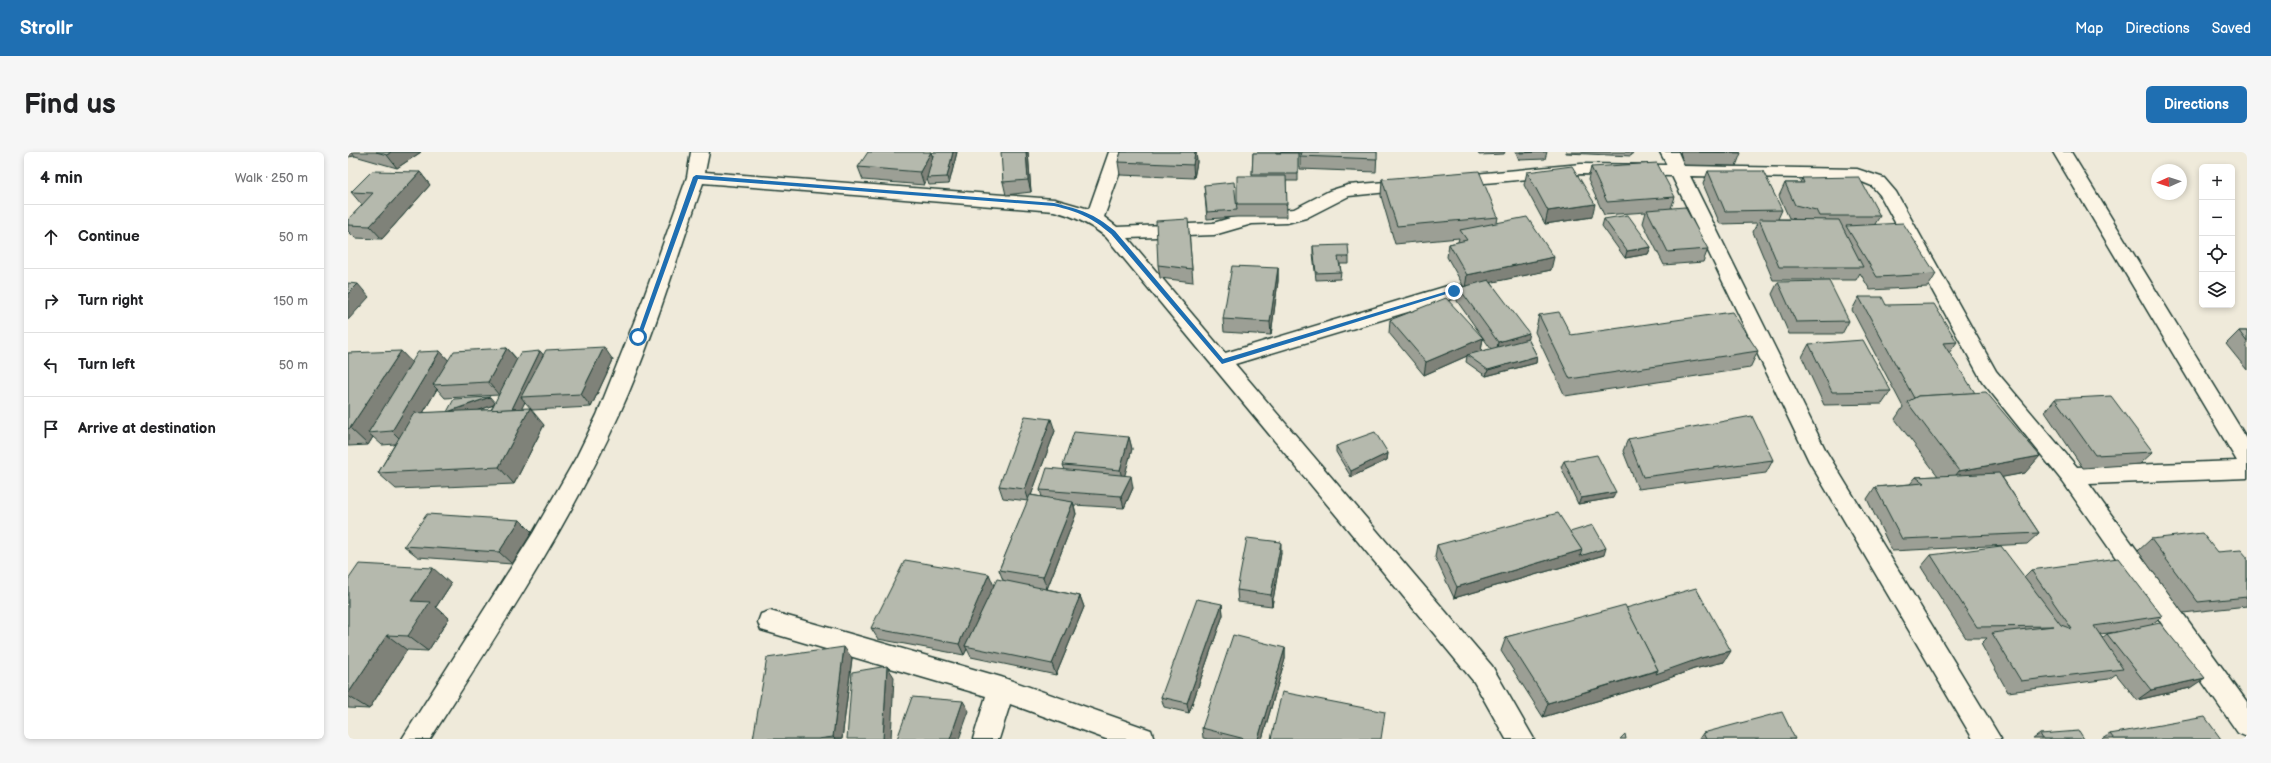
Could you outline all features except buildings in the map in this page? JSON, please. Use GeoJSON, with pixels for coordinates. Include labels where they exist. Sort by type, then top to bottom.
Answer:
{"type":"FeatureCollection","features":[{"type":"Feature","properties":{"kind":"street"},"geometry":{"type":"LineString","coordinates":[[415,739],[533,557],[574,483],[608,414],[696,177],[700,152]]}},
{"type":"Feature","properties":{"kind":"street"},"geometry":{"type":"LineString","coordinates":[[1095,218],[1118,152]]}},
{"type":"Feature","properties":{"kind":"street"},"geometry":{"type":"LineString","coordinates":[[2062,152],[2247,458]]}},
{"type":"Feature","properties":{"kind":"street"},"geometry":{"type":"LineString","coordinates":[[1113,233],[1214,229],[1251,218],[1287,217],[1300,214],[1335,195],[1348,191],[1569,169],[1673,161],[1857,174],[1878,182],[1887,192],[1989,376],[2006,399],[2071,476],[2247,724]]}},
{"type":"Feature","properties":{"kind":"street"},"geometry":{"type":"LineString","coordinates":[[1673,161],[1817,454],[1988,739]]}},
{"type":"Feature","properties":{"kind":"street"},"geometry":{"type":"LineString","coordinates":[[696,177],[1054,205],[1079,211],[1095,218],[1113,233],[1222,361],[1483,674],[1521,739]]}},
{"type":"Feature","properties":{"kind":"street"},"geometry":{"type":"LineString","coordinates":[[1222,361],[1454,291]]}},
{"type":"Feature","properties":{"kind":"street"},"geometry":{"type":"LineString","coordinates":[[2071,476],[2247,469]]}},
{"type":"Feature","properties":{"kind":"street"},"geometry":{"type":"LineString","coordinates":[[770,622],[1001,689],[1141,739]]}},
{"type":"Feature","properties":{"kind":"street"},"geometry":{"type":"LineString","coordinates":[[986,739],[1001,689]]}},
{"type":"Feature","properties":{"kind":"route"},"geometry":{"type":"LineString","coordinates":[[638,337],[696,177],[1054,205],[1079,211],[1095,218],[1113,233],[1222,361],[1454,291]]}}]}
